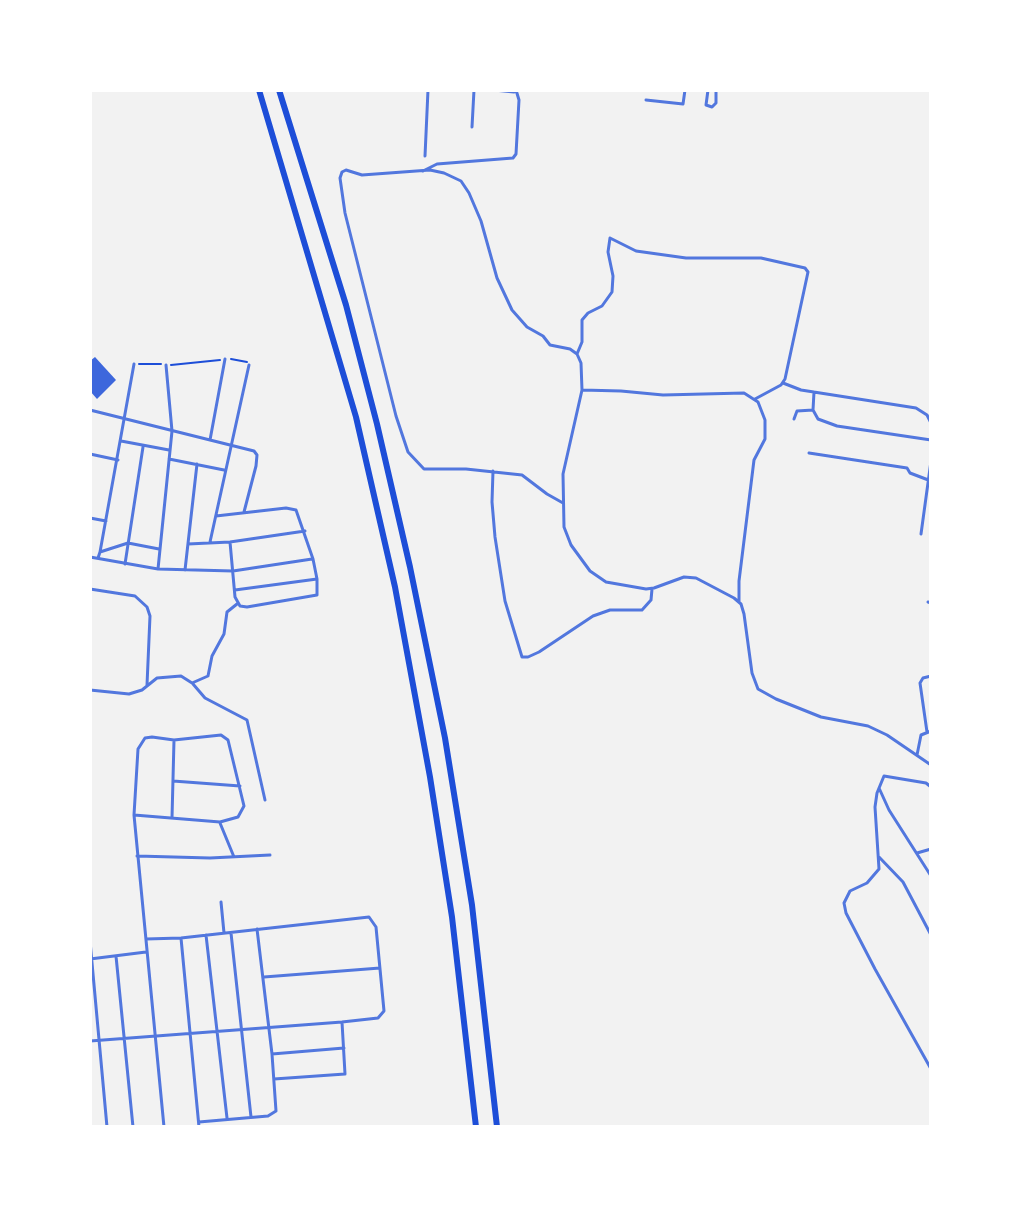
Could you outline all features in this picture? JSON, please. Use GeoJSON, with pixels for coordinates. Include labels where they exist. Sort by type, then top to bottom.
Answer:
{"type":"FeatureCollection","features":[{"type":"Feature","properties":{"kind":"highway"},"geometry":{"type":"LineString","coordinates":[[259,90],[356,417],[395,587],[452,917],[476,1127]]}},
{"type":"Feature","properties":{"kind":"highway"},"geometry":{"type":"LineString","coordinates":[[279,90],[346,305],[410,567],[445,738],[472,905],[497,1127]]}},
{"type":"Feature","properties":{"kind":"street"},"geometry":{"type":"LineString","coordinates":[[425,156],[428,90]]}},
{"type":"Feature","properties":{"kind":"street"},"geometry":{"type":"LineString","coordinates":[[472,127],[474,90]]}},
{"type":"Feature","properties":{"kind":"street"},"geometry":{"type":"LineString","coordinates":[[423,171],[433,165],[513,158],[516,154],[519,100],[516,91],[494,90]]}},
{"type":"Feature","properties":{"kind":"street"},"geometry":{"type":"LineString","coordinates":[[646,100],[683,104],[685,90]]}},
{"type":"Feature","properties":{"kind":"street"},"geometry":{"type":"LineString","coordinates":[[708,90],[716,91],[714,106],[707,107],[708,90]]}},
{"type":"Feature","properties":{"kind":"street"},"geometry":{"type":"LineString","coordinates":[[444,173],[450,163]]}},
{"type":"Feature","properties":{"kind":"street"},"geometry":{"type":"LineString","coordinates":[[563,503],[522,475],[424,469],[408,452],[396,416],[345,213],[340,176],[344,171],[362,175],[423,171],[444,173],[461,181],[486,233],[497,278],[512,310],[527,327],[541,334],[552,346],[570,349],[577,354],[581,363],[582,390],[563,474],[563,503],[567,539],[590,571],[615,584],[652,589],[684,577],[696,578],[739,601]]}},
{"type":"Feature","properties":{"kind":"street"},"geometry":{"type":"LineString","coordinates":[[577,354],[582,342],[582,320],[605,304],[612,292],[614,281],[608,252],[610,239],[636,251],[670,256],[761,258],[805,268],[808,272],[783,383]]}},
{"type":"Feature","properties":{"kind":"street"},"geometry":{"type":"LineString","coordinates":[[210,440],[225,359]]}},
{"type":"Feature","properties":{"kind":"street"},"geometry":{"type":"LineString","coordinates":[[98,558],[134,364]]}},
{"type":"Feature","properties":{"kind":"street"},"geometry":{"type":"LineString","coordinates":[[158,569],[172,431],[166,365]]}},
{"type":"Feature","properties":{"kind":"street"},"geometry":{"type":"LineString","coordinates":[[210,542],[249,365]]}},
{"type":"Feature","properties":{"kind":"street"},"geometry":{"type":"LineString","coordinates":[[755,399],[783,383],[814,392],[916,408],[927,415],[931,423]]}},
{"type":"Feature","properties":{"kind":"street"},"geometry":{"type":"LineString","coordinates":[[582,390],[663,395],[744,393],[755,399],[765,420],[765,439],[754,460],[739,581],[739,601],[747,624],[753,679],[758,689],[776,699],[821,717],[868,726],[931,765]]}},
{"type":"Feature","properties":{"kind":"street"},"geometry":{"type":"LineString","coordinates":[[814,392],[813,410],[818,419],[837,426],[931,440]]}},
{"type":"Feature","properties":{"kind":"street"},"geometry":{"type":"LineString","coordinates":[[90,410],[255,452],[256,466],[244,512]]}},
{"type":"Feature","properties":{"kind":"street"},"geometry":{"type":"LineString","coordinates":[[794,419],[797,411],[813,410]]}},
{"type":"Feature","properties":{"kind":"street"},"geometry":{"type":"LineString","coordinates":[[121,441],[170,450]]}},
{"type":"Feature","properties":{"kind":"street"},"geometry":{"type":"LineString","coordinates":[[125,564],[143,447]]}},
{"type":"Feature","properties":{"kind":"street"},"geometry":{"type":"LineString","coordinates":[[809,453],[907,468],[910,473],[929,481]]}},
{"type":"Feature","properties":{"kind":"street"},"geometry":{"type":"LineString","coordinates":[[90,454],[118,460]]}},
{"type":"Feature","properties":{"kind":"street"},"geometry":{"type":"LineString","coordinates":[[169,459],[225,470]]}},
{"type":"Feature","properties":{"kind":"street"},"geometry":{"type":"LineString","coordinates":[[921,534],[931,461]]}},
{"type":"Feature","properties":{"kind":"street"},"geometry":{"type":"LineString","coordinates":[[185,570],[197,464]]}},
{"type":"Feature","properties":{"kind":"street"},"geometry":{"type":"LineString","coordinates":[[493,471],[493,523],[505,601],[523,658],[539,652],[593,616],[610,610],[642,610],[651,600],[652,589]]}},
{"type":"Feature","properties":{"kind":"street"},"geometry":{"type":"LineString","coordinates":[[216,516],[286,508],[298,511],[313,559],[316,595],[247,607],[238,604]]}},
{"type":"Feature","properties":{"kind":"street"},"geometry":{"type":"LineString","coordinates":[[90,518],[106,521]]}},
{"type":"Feature","properties":{"kind":"street"},"geometry":{"type":"LineString","coordinates":[[188,544],[230,542],[305,531]]}},
{"type":"Feature","properties":{"kind":"street"},"geometry":{"type":"LineString","coordinates":[[230,542],[238,604]]}},
{"type":"Feature","properties":{"kind":"street"},"geometry":{"type":"LineString","coordinates":[[100,552],[128,543],[159,549]]}},
{"type":"Feature","properties":{"kind":"street"},"geometry":{"type":"LineString","coordinates":[[931,554],[931,573]]}},
{"type":"Feature","properties":{"kind":"street"},"geometry":{"type":"LineString","coordinates":[[90,557],[158,569],[233,571],[313,559]]}},
{"type":"Feature","properties":{"kind":"street"},"geometry":{"type":"LineString","coordinates":[[235,590],[317,579]]}},
{"type":"Feature","properties":{"kind":"street"},"geometry":{"type":"LineString","coordinates":[[90,589],[135,596],[147,607],[150,616],[147,686]]}},
{"type":"Feature","properties":{"kind":"street"},"geometry":{"type":"LineString","coordinates":[[192,683],[208,676],[212,656],[226,628],[227,612],[238,604]]}},
{"type":"Feature","properties":{"kind":"street"},"geometry":{"type":"LineString","coordinates":[[90,690],[129,694],[157,678],[181,676],[205,698],[247,720],[265,800]]}},
{"type":"Feature","properties":{"kind":"street"},"geometry":{"type":"LineString","coordinates":[[917,755],[921,735],[929,732],[920,683],[923,678],[931,676]]}},
{"type":"Feature","properties":{"kind":"street"},"geometry":{"type":"LineString","coordinates":[[134,815],[220,822],[235,819],[243,811],[240,786],[229,744],[223,736],[174,740],[152,737],[145,738],[140,745],[134,815],[164,1127]]}},
{"type":"Feature","properties":{"kind":"street"},"geometry":{"type":"LineString","coordinates":[[172,818],[174,740]]}},
{"type":"Feature","properties":{"kind":"street"},"geometry":{"type":"LineString","coordinates":[[931,787],[926,783],[884,776],[875,807],[879,869],[875,877],[850,891],[845,897],[844,907],[931,1069]]}},
{"type":"Feature","properties":{"kind":"street"},"geometry":{"type":"LineString","coordinates":[[173,781],[240,786]]}},
{"type":"Feature","properties":{"kind":"street"},"geometry":{"type":"LineString","coordinates":[[879,788],[889,810],[931,876]]}},
{"type":"Feature","properties":{"kind":"street"},"geometry":{"type":"LineString","coordinates":[[220,822],[234,857]]}},
{"type":"Feature","properties":{"kind":"street"},"geometry":{"type":"LineString","coordinates":[[917,853],[931,849]]}},
{"type":"Feature","properties":{"kind":"street"},"geometry":{"type":"LineString","coordinates":[[137,856],[270,855]]}},
{"type":"Feature","properties":{"kind":"street"},"geometry":{"type":"LineString","coordinates":[[879,857],[903,882],[931,935]]}},
{"type":"Feature","properties":{"kind":"street"},"geometry":{"type":"LineString","coordinates":[[221,902],[224,933]]}},
{"type":"Feature","properties":{"kind":"street"},"geometry":{"type":"LineString","coordinates":[[90,1041],[342,1022],[382,1015],[376,927],[369,917],[181,938],[146,939]]}},
{"type":"Feature","properties":{"kind":"street"},"geometry":{"type":"LineString","coordinates":[[181,938],[199,1124],[227,1118],[268,1116],[276,1111],[257,929]]}},
{"type":"Feature","properties":{"kind":"street"},"geometry":{"type":"LineString","coordinates":[[231,932],[251,1117]]}},
{"type":"Feature","properties":{"kind":"street"},"geometry":{"type":"LineString","coordinates":[[206,935],[227,1118]]}},
{"type":"Feature","properties":{"kind":"street"},"geometry":{"type":"LineString","coordinates":[[90,941],[107,1127]]}},
{"type":"Feature","properties":{"kind":"street"},"geometry":{"type":"LineString","coordinates":[[91,959],[148,952]]}},
{"type":"Feature","properties":{"kind":"street"},"geometry":{"type":"LineString","coordinates":[[116,956],[133,1127]]}},
{"type":"Feature","properties":{"kind":"street"},"geometry":{"type":"LineString","coordinates":[[264,977],[380,968]]}},
{"type":"Feature","properties":{"kind":"street"},"geometry":{"type":"LineString","coordinates":[[274,1079],[343,1075],[346,1068],[342,1022]]}},
{"type":"Feature","properties":{"kind":"street"},"geometry":{"type":"LineString","coordinates":[[272,1054],[344,1048]]}},
{"type":"Feature","properties":{"kind":"path"},"geometry":{"type":"LineString","coordinates":[[134,364],[189,365],[225,359],[243,360],[249,365]]}},
{"type":"Feature","properties":{"kind":"building"},"geometry":{"type":"Polygon","coordinates":[[[95,357],[116,380],[97,399],[90,391],[90,361],[95,357]]]}}]}
